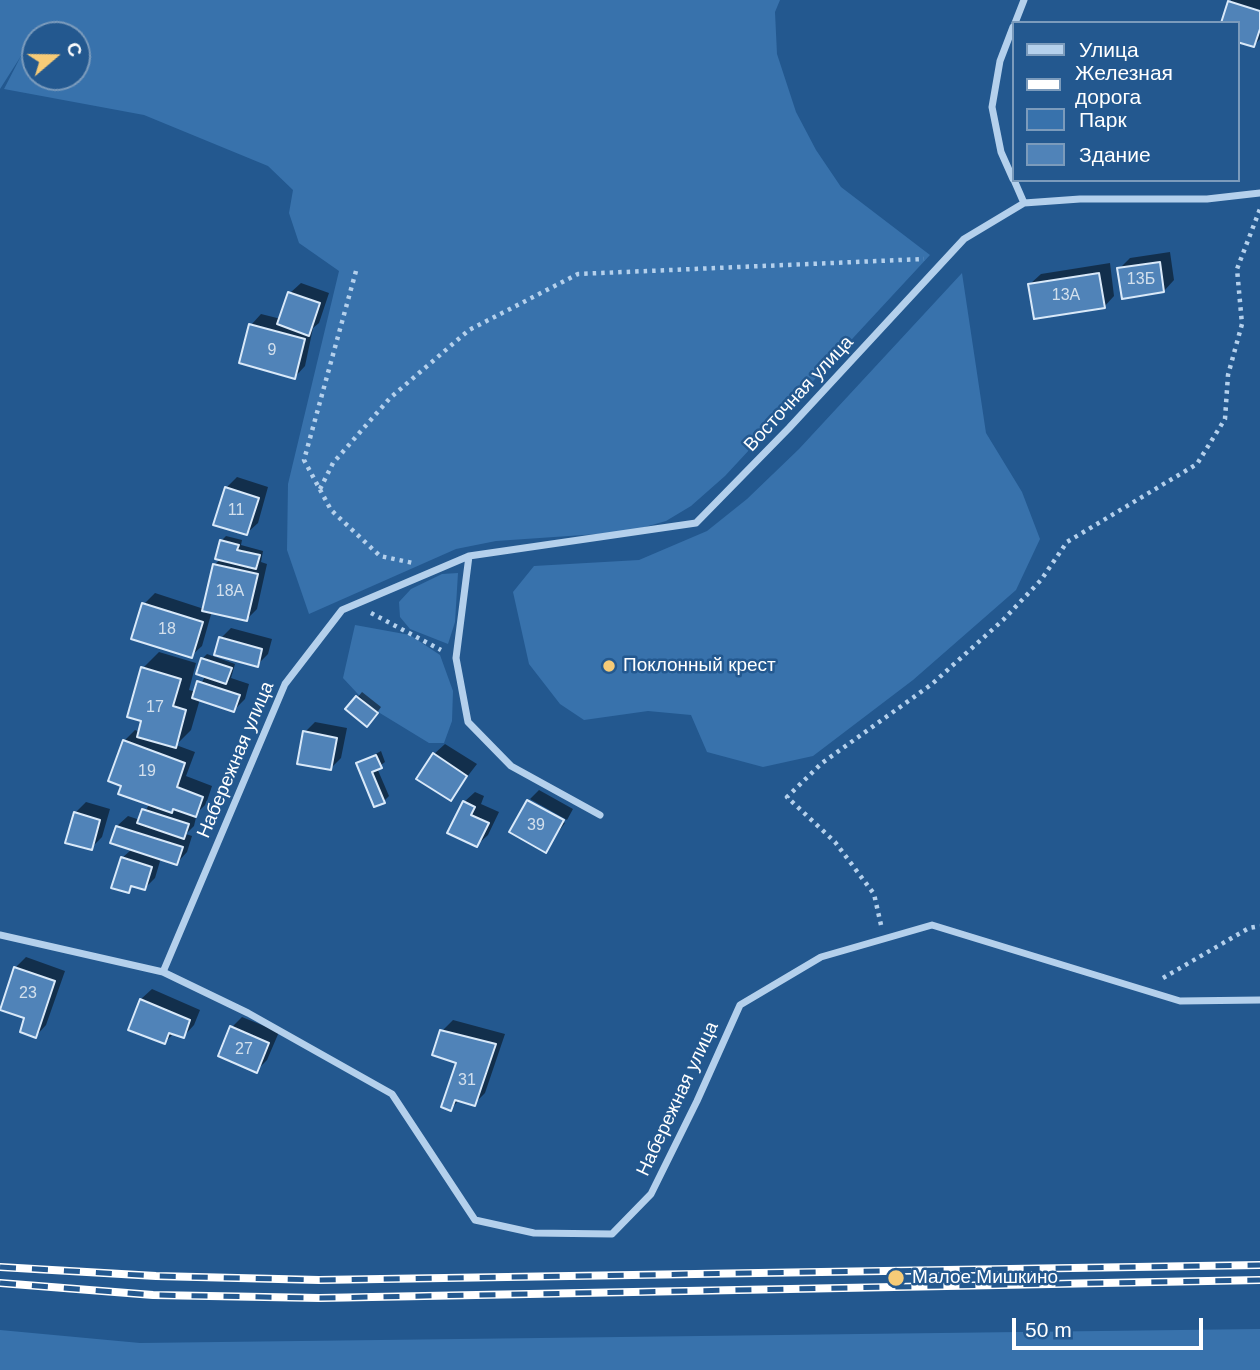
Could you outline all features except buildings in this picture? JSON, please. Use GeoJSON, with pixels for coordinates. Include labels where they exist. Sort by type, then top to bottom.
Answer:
{"type":"FeatureCollection","features":[{"type":"Feature","properties":{"kind":"street"},"geometry":{"type":"LineString","coordinates":[[1016,21],[1024,0]]}},
{"type":"Feature","properties":{"kind":"street"},"geometry":{"type":"LineString","coordinates":[[1012,30],[1000,61],[992,107],[1001,152],[1012,176]]}},
{"type":"Feature","properties":{"kind":"street"},"geometry":{"type":"LineString","coordinates":[[1015,182],[1024,203]]}},
{"type":"Feature","properties":{"kind":"street","name":"Восточная улица"},"geometry":{"type":"LineString","coordinates":[[342,610],[469,556],[696,523],[789,428],[964,239],[1024,203],[1080,199],[1207,200],[1260,193]]}},
{"type":"Feature","properties":{"kind":"street"},"geometry":{"type":"LineString","coordinates":[[469,556],[456,658],[468,722],[511,766],[600,815]]}},
{"type":"Feature","properties":{"kind":"street","name":"Набережная улица"},"geometry":{"type":"LineString","coordinates":[[163,972],[285,684],[342,610]]}},
{"type":"Feature","properties":{"kind":"street","name":"Набережная улица"},"geometry":{"type":"LineString","coordinates":[[0,934],[163,972],[248,1013],[392,1094],[475,1220],[534,1233],[612,1234],[650,1194],[697,1101],[740,1005],[821,957],[932,925],[1180,1001],[1260,1000]]}},
{"type":"Feature","properties":{"kind":"path"},"geometry":{"type":"LineString","coordinates":[[884,939],[874,894],[835,842],[787,797],[822,763],[932,684],[1003,620],[1041,580],[1067,542],[1197,464],[1225,419],[1228,375],[1241,324],[1237,270],[1260,209]]}},
{"type":"Feature","properties":{"kind":"path"},"geometry":{"type":"LineString","coordinates":[[320,489],[333,463],[390,398],[469,330],[578,274],[947,258]]}},
{"type":"Feature","properties":{"kind":"path"},"geometry":{"type":"LineString","coordinates":[[356,271],[304,460],[331,510],[380,556],[441,568]]}},
{"type":"Feature","properties":{"kind":"path"},"geometry":{"type":"LineString","coordinates":[[355,605],[456,658]]}},
{"type":"Feature","properties":{"kind":"path"},"geometry":{"type":"LineString","coordinates":[[1129,986],[1168,976],[1249,928],[1260,926]]}},
{"type":"Feature","properties":{"kind":"green space"},"geometry":{"type":"Polygon","coordinates":[[[0,0],[780,0],[775,12],[777,54],[796,112],[816,150],[841,187],[930,255],[725,476],[691,506],[666,521],[627,532],[496,541],[456,549],[309,614],[287,550],[288,484],[339,271],[299,243],[289,213],[293,190],[268,166],[144,115],[4,89],[21,56],[0,89],[0,0]]]}},
{"type":"Feature","properties":{"kind":"green space"},"geometry":{"type":"Polygon","coordinates":[[[962,273],[986,433],[1022,492],[1040,539],[1016,590],[913,680],[813,756],[763,767],[707,752],[691,715],[648,711],[584,720],[560,704],[529,664],[513,592],[534,566],[639,560],[707,531],[747,499],[799,449],[962,273]]]}},
{"type":"Feature","properties":{"kind":"green space"},"geometry":{"type":"Polygon","coordinates":[[[458,573],[455,622],[448,644],[410,629],[400,617],[399,602],[411,589],[442,574],[458,573]]]}},
{"type":"Feature","properties":{"kind":"green space"},"geometry":{"type":"Polygon","coordinates":[[[355,625],[410,635],[440,655],[453,691],[452,721],[444,743],[429,743],[370,707],[343,678],[355,625]]]}},
{"type":"Feature","properties":{"kind":"green space"},"geometry":{"type":"Polygon","coordinates":[[[1260,1329],[1260,1370],[0,1370],[0,1330],[140,1343],[1260,1329]]]}},
{"type":"Feature","properties":{"kind":"railway"},"geometry":{"type":"LineString","coordinates":[[0,1267],[156,1276],[319,1280],[1260,1265]]}},
{"type":"Feature","properties":{"kind":"railway"},"geometry":{"type":"LineString","coordinates":[[0,1283],[153,1295],[320,1298],[1260,1280]]}},
{"type":"Feature","properties":{"kind":"place","name":"Поклонный крест"},"geometry":{"type":"Point","coordinates":[609,666]}},
{"type":"Feature","properties":{"kind":"place","name":"Малое Мишкино"},"geometry":{"type":"Point","coordinates":[896,1278]}}]}
